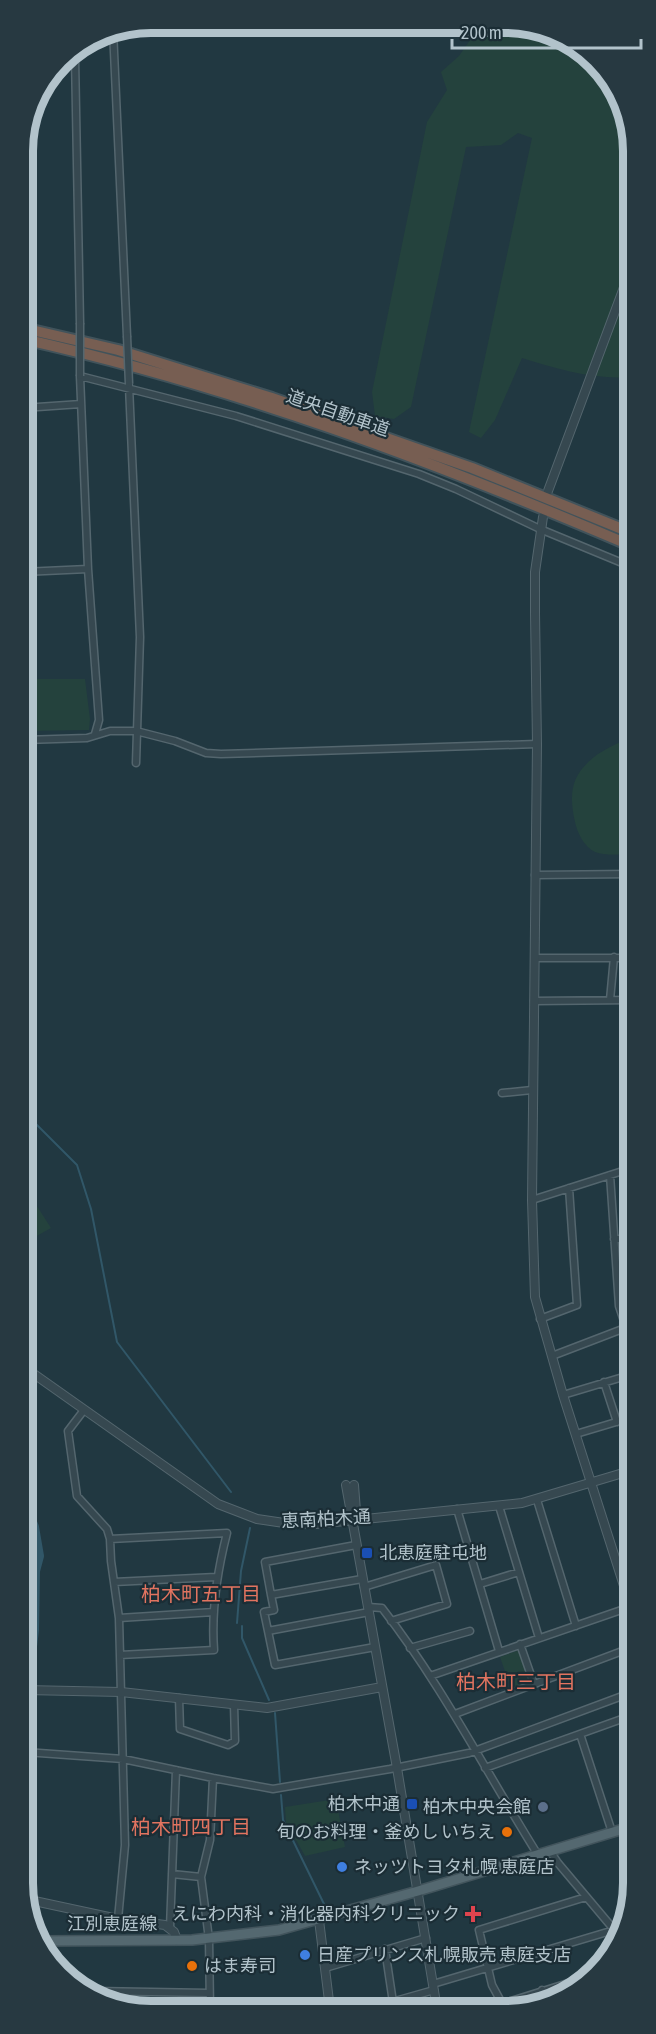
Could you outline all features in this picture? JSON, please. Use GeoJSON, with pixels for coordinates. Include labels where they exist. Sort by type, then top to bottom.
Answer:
{"type":"FeatureCollection","features":[{"type":"Feature","properties":{"kind":"highway","name":"道央自動車道"},"geometry":{"type":"LineString","coordinates":[[33,329],[118,350],[272,398],[472,468],[623,530]]}},
{"type":"Feature","properties":{"kind":"highway","name":"道央自動車道"},"geometry":{"type":"LineString","coordinates":[[33,342],[190,381],[287,413],[466,477],[623,542]]}},
{"type":"Feature","properties":{"kind":"main road","name":"江別恵庭線"},"geometry":{"type":"LineString","coordinates":[[48,1941],[208,1939],[279,1930],[623,1829]]}},
{"type":"Feature","properties":{"kind":"street"},"geometry":{"type":"LineString","coordinates":[[113,39],[140,637],[136,763]]}},
{"type":"Feature","properties":{"kind":"street"},"geometry":{"type":"LineString","coordinates":[[75,60],[81,404],[88,569],[99,720],[95,734]]}},
{"type":"Feature","properties":{"kind":"street"},"geometry":{"type":"LineString","coordinates":[[548,491],[623,290]]}},
{"type":"Feature","properties":{"kind":"street"},"geometry":{"type":"LineString","coordinates":[[80,376],[129,386],[236,416],[419,474],[540,529],[623,563]]}},
{"type":"Feature","properties":{"kind":"street"},"geometry":{"type":"LineString","coordinates":[[33,407],[81,404]]}},
{"type":"Feature","properties":{"kind":"street"},"geometry":{"type":"LineString","coordinates":[[543,517],[535,572],[537,744],[532,1090],[533,1275],[540,1319],[623,1583]]}},
{"type":"Feature","properties":{"kind":"street"},"geometry":{"type":"LineString","coordinates":[[33,572],[88,569]]}},
{"type":"Feature","properties":{"kind":"street"},"geometry":{"type":"LineString","coordinates":[[33,740],[87,738],[110,731],[136,731],[175,741],[206,753],[221,754],[537,744]]}},
{"type":"Feature","properties":{"kind":"street"},"geometry":{"type":"LineString","coordinates":[[535,875],[623,874]]}},
{"type":"Feature","properties":{"kind":"street"},"geometry":{"type":"LineString","coordinates":[[610,1000],[614,957]]}},
{"type":"Feature","properties":{"kind":"street"},"geometry":{"type":"LineString","coordinates":[[534,958],[623,958]]}},
{"type":"Feature","properties":{"kind":"street"},"geometry":{"type":"LineString","coordinates":[[534,1001],[623,1000]]}},
{"type":"Feature","properties":{"kind":"street"},"geometry":{"type":"LineString","coordinates":[[502,1093],[532,1090]]}},
{"type":"Feature","properties":{"kind":"street"},"geometry":{"type":"LineString","coordinates":[[532,1200],[623,1171]]}},
{"type":"Feature","properties":{"kind":"street"},"geometry":{"type":"LineString","coordinates":[[610,1175],[619,1306],[623,1314]]}},
{"type":"Feature","properties":{"kind":"street"},"geometry":{"type":"LineString","coordinates":[[540,1319],[577,1305],[570,1188]]}},
{"type":"Feature","properties":{"kind":"street"},"geometry":{"type":"LineString","coordinates":[[614,1239],[623,1239]]}},
{"type":"Feature","properties":{"kind":"street"},"geometry":{"type":"LineString","coordinates":[[552,1356],[623,1328]]}},
{"type":"Feature","properties":{"kind":"street","name":"恵南柏木通"},"geometry":{"type":"LineString","coordinates":[[33,1373],[197,1492],[244,1515],[274,1522],[300,1524],[499,1506],[537,1500],[623,1473]]}},
{"type":"Feature","properties":{"kind":"street"},"geometry":{"type":"LineString","coordinates":[[563,1395],[623,1377]]}},
{"type":"Feature","properties":{"kind":"street"},"geometry":{"type":"LineString","coordinates":[[604,1383],[617,1422]]}},
{"type":"Feature","properties":{"kind":"street"},"geometry":{"type":"LineString","coordinates":[[84,1410],[68,1431],[76,1496],[107,1529],[119,1618],[125,1845],[118,1918]]}},
{"type":"Feature","properties":{"kind":"street"},"geometry":{"type":"LineString","coordinates":[[576,1434],[623,1420]]}},
{"type":"Feature","properties":{"kind":"street"},"geometry":{"type":"LineString","coordinates":[[350,1485],[356,1511],[353,1519],[356,1545],[397,1768],[436,2001]]}},
{"type":"Feature","properties":{"kind":"street"},"geometry":{"type":"LineString","coordinates":[[537,1500],[576,1626]]}},
{"type":"Feature","properties":{"kind":"street"},"geometry":{"type":"LineString","coordinates":[[499,1506],[540,1638]]}},
{"type":"Feature","properties":{"kind":"street"},"geometry":{"type":"LineString","coordinates":[[457,1509],[500,1651]]}},
{"type":"Feature","properties":{"kind":"street"},"geometry":{"type":"LineString","coordinates":[[110,1539],[227,1533],[216,1577],[214,1650],[120,1654]]}},
{"type":"Feature","properties":{"kind":"street"},"geometry":{"type":"LineString","coordinates":[[356,1545],[265,1562],[274,1610],[264,1612],[275,1665],[375,1647]]}},
{"type":"Feature","properties":{"kind":"street"},"geometry":{"type":"LineString","coordinates":[[271,1595],[363,1583],[436,1565],[447,1604],[392,1621]]}},
{"type":"Feature","properties":{"kind":"street"},"geometry":{"type":"LineString","coordinates":[[480,1584],[519,1572]]}},
{"type":"Feature","properties":{"kind":"street"},"geometry":{"type":"LineString","coordinates":[[114,1582],[216,1577]]}},
{"type":"Feature","properties":{"kind":"street"},"geometry":{"type":"LineString","coordinates":[[268,1631],[382,1608],[455,1714],[538,1855]]}},
{"type":"Feature","properties":{"kind":"street"},"geometry":{"type":"LineString","coordinates":[[119,1618],[214,1612]]}},
{"type":"Feature","properties":{"kind":"street"},"geometry":{"type":"LineString","coordinates":[[430,1676],[520,1644],[623,1613]]}},
{"type":"Feature","properties":{"kind":"street"},"geometry":{"type":"LineString","coordinates":[[410,1648],[470,1631]]}},
{"type":"Feature","properties":{"kind":"street"},"geometry":{"type":"LineString","coordinates":[[520,1644],[534,1684]]}},
{"type":"Feature","properties":{"kind":"street"},"geometry":{"type":"LineString","coordinates":[[455,1714],[623,1651]]}},
{"type":"Feature","properties":{"kind":"street"},"geometry":{"type":"LineString","coordinates":[[33,1690],[121,1692],[234,1705],[280,1707],[382,1687]]}},
{"type":"Feature","properties":{"kind":"street"},"geometry":{"type":"LineString","coordinates":[[33,1753],[123,1759],[213,1779],[273,1789],[397,1768],[476,1750],[623,1696]]}},
{"type":"Feature","properties":{"kind":"street"},"geometry":{"type":"LineString","coordinates":[[179,1698],[180,1729],[228,1745],[235,1741],[234,1705]]}},
{"type":"Feature","properties":{"kind":"street"},"geometry":{"type":"LineString","coordinates":[[485,1768],[623,1718]]}},
{"type":"Feature","properties":{"kind":"street"},"geometry":{"type":"LineString","coordinates":[[580,1734],[612,1832]]}},
{"type":"Feature","properties":{"kind":"street"},"geometry":{"type":"LineString","coordinates":[[176,1770],[170,1928],[177,1940]]}},
{"type":"Feature","properties":{"kind":"street"},"geometry":{"type":"LineString","coordinates":[[210,2001],[208,1939],[201,1877],[210,1840],[213,1779]]}},
{"type":"Feature","properties":{"kind":"street"},"geometry":{"type":"LineString","coordinates":[[550,1851],[613,1929]]}},
{"type":"Feature","properties":{"kind":"street"},"geometry":{"type":"LineString","coordinates":[[172,1874],[201,1877]]}},
{"type":"Feature","properties":{"kind":"street"},"geometry":{"type":"LineString","coordinates":[[500,2001],[492,1985],[479,1930],[586,1897]]}},
{"type":"Feature","properties":{"kind":"street"},"geometry":{"type":"LineString","coordinates":[[34,1901],[118,1918],[159,1923],[170,1928]]}},
{"type":"Feature","properties":{"kind":"street"},"geometry":{"type":"LineString","coordinates":[[319,1920],[329,2001]]}},
{"type":"Feature","properties":{"kind":"street"},"geometry":{"type":"LineString","coordinates":[[385,1949],[393,2001],[488,1968],[612,1932]]}},
{"type":"Feature","properties":{"kind":"street"},"geometry":{"type":"LineString","coordinates":[[325,1968],[426,1938]]}},
{"type":"Feature","properties":{"kind":"street"},"geometry":{"type":"LineString","coordinates":[[518,2000],[568,1983]]}},
{"type":"Feature","properties":{"kind":"street"},"geometry":{"type":"LineString","coordinates":[[542,1990],[544,1994]]}},
{"type":"Feature","properties":{"kind":"street"},"geometry":{"type":"LineString","coordinates":[[104,1991],[209,1993]]}},
{"type":"Feature","properties":{"kind":"green space"},"geometry":{"type":"Polygon","coordinates":[[[475,33],[528,35],[564,49],[577,57],[599,79],[607,92],[617,113],[623,151],[623,377],[603,377],[563,370],[522,358],[495,420],[481,438],[469,432],[532,138],[518,133],[501,145],[466,147],[411,407],[394,419],[375,416],[372,392],[427,122],[447,90],[441,72],[459,56],[475,33]]]}},
{"type":"Feature","properties":{"kind":"green space"},"geometry":{"type":"Polygon","coordinates":[[[33,679],[85,679],[90,719],[89,730],[33,731],[33,679]]]}},
{"type":"Feature","properties":{"kind":"green space"},"geometry":{"type":"Polygon","coordinates":[[[623,742],[623,854],[599,853],[591,850],[579,835],[573,811],[572,792],[582,768],[598,754],[623,742]]]}},
{"type":"Feature","properties":{"kind":"green space"},"geometry":{"type":"Polygon","coordinates":[[[33,1200],[51,1228],[33,1238],[33,1200]]]}},
{"type":"Feature","properties":{"kind":"green space"},"geometry":{"type":"Polygon","coordinates":[[[519,1650],[530,1682],[511,1689],[500,1657],[519,1650]]]}},
{"type":"Feature","properties":{"kind":"green space"},"geometry":{"type":"Polygon","coordinates":[[[336,1799],[345,1847],[305,1856],[286,1822],[285,1807],[336,1799]]]}},
{"type":"Feature","properties":{"kind":"waterway"},"geometry":{"type":"LineString","coordinates":[[33,1121],[77,1165],[91,1209],[117,1342],[231,1492]]}},
{"type":"Feature","properties":{"kind":"waterway"},"geometry":{"type":"LineString","coordinates":[[33,1527],[38,1556],[34,1571],[33,1630]]}},
{"type":"Feature","properties":{"kind":"waterway"},"geometry":{"type":"LineString","coordinates":[[237,1623],[241,1571],[250,1528]]}},
{"type":"Feature","properties":{"kind":"waterway"},"geometry":{"type":"LineString","coordinates":[[242,1626],[242,1638],[269,1700]]}},
{"type":"Feature","properties":{"kind":"waterway"},"geometry":{"type":"LineString","coordinates":[[275,1713],[280,1782]]}},
{"type":"Feature","properties":{"kind":"waterway"},"geometry":{"type":"LineString","coordinates":[[281,1795],[283,1820],[324,1904]]}},
{"type":"Feature","properties":{"kind":"place","name":"北恵庭駐屯地"},"geometry":{"type":"Point","coordinates":[367,1553]}},
{"type":"Feature","properties":{"kind":"place","name":"柏木中通"},"geometry":{"type":"Point","coordinates":[412,1804]}},
{"type":"Feature","properties":{"kind":"place","name":"柏木中央会館"},"geometry":{"type":"Point","coordinates":[543,1807]}},
{"type":"Feature","properties":{"kind":"place","name":"旬のお料理・釜めし いちえ"},"geometry":{"type":"Point","coordinates":[507,1832]}},
{"type":"Feature","properties":{"kind":"place","name":"ネッツトヨタ札幌 恵庭店"},"geometry":{"type":"Point","coordinates":[342,1867]}},
{"type":"Feature","properties":{"kind":"place","name":"えにわ内科・消化器内科クリニック"},"geometry":{"type":"Point","coordinates":[473,1914]}},
{"type":"Feature","properties":{"kind":"place","name":"日産プリンス札幌販売 恵庭支店"},"geometry":{"type":"Point","coordinates":[305,1955]}},
{"type":"Feature","properties":{"kind":"place","name":"はま寿司"},"geometry":{"type":"Point","coordinates":[192,1966]}},
{"type":"Feature","properties":{"kind":"district","name":"柏木町五丁目"},"geometry":{"type":"Point","coordinates":[201,1594]}},
{"type":"Feature","properties":{"kind":"district","name":"柏木町三丁目"},"geometry":{"type":"Point","coordinates":[516,1682]}},
{"type":"Feature","properties":{"kind":"district","name":"柏木町四丁目"},"geometry":{"type":"Point","coordinates":[191,1827]}}]}
